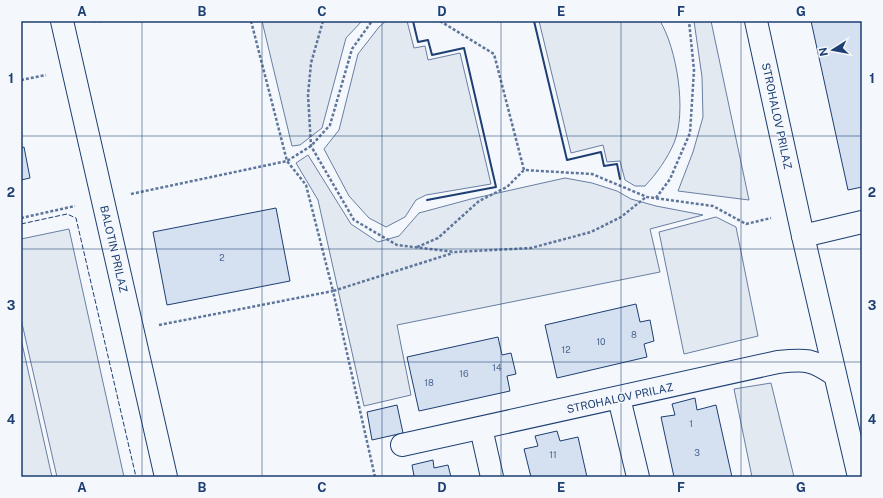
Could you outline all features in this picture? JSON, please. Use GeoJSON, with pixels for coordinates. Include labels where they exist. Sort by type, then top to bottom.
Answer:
{"type":"FeatureCollection","features":[{"type":"Feature","properties":{"kind":"street","name":"BALOTIN PRILAZ"},"geometry":{"type":"LineString","coordinates":[[62,21],[166,477]]}},
{"type":"Feature","properties":{"kind":"street","name":"STROHALOV PRILAZ"},"geometry":{"type":"LineString","coordinates":[[756,21],[803,236],[859,477]]}},
{"type":"Feature","properties":{"kind":"street"},"geometry":{"type":"LineString","coordinates":[[803,236],[862,222]]}},
{"type":"Feature","properties":{"kind":"street","name":"STROHALOV PRILAZ"},"geometry":{"type":"LineString","coordinates":[[402,445],[791,361],[804,360],[819,364],[835,375]]}},
{"type":"Feature","properties":{"kind":"street"},"geometry":{"type":"LineString","coordinates":[[619,398],[638,477]]}},
{"type":"Feature","properties":{"kind":"street"},"geometry":{"type":"LineString","coordinates":[[481,428],[492,477]]}},
{"type":"Feature","properties":{"kind":"path"},"geometry":{"type":"LineString","coordinates":[[94,21],[100,21]]}},
{"type":"Feature","properties":{"kind":"path"},"geometry":{"type":"LineString","coordinates":[[251,21],[287,161],[306,185],[333,292],[375,477]]}},
{"type":"Feature","properties":{"kind":"path"},"geometry":{"type":"LineString","coordinates":[[323,21],[311,63],[308,95],[310,146],[354,220],[397,245],[455,252],[531,248],[591,232],[621,217],[646,197]]}},
{"type":"Feature","properties":{"kind":"path"},"geometry":{"type":"LineString","coordinates":[[128,194],[287,161],[310,146],[330,125],[352,49],[372,21]]}},
{"type":"Feature","properties":{"kind":"path"},"geometry":{"type":"LineString","coordinates":[[440,21],[494,54],[524,170]]}},
{"type":"Feature","properties":{"kind":"path"},"geometry":{"type":"LineString","coordinates":[[656,198],[670,179],[690,133],[694,70],[689,21]]}},
{"type":"Feature","properties":{"kind":"path"},"geometry":{"type":"LineString","coordinates":[[21,80],[47,75]]}},
{"type":"Feature","properties":{"kind":"path"},"geometry":{"type":"LineString","coordinates":[[417,248],[438,238],[479,201],[507,187],[524,170],[592,174],[646,197],[713,206],[746,224]]}},
{"type":"Feature","properties":{"kind":"path"},"geometry":{"type":"LineString","coordinates":[[21,218],[77,205]]}},
{"type":"Feature","properties":{"kind":"path"},"geometry":{"type":"LineString","coordinates":[[153,320],[158,325],[333,292],[455,252]]}},
{"type":"Feature","properties":{"kind":"shaded area"},"geometry":{"type":"Polygon","coordinates":[[[262,21],[362,21],[346,38],[322,128],[300,145],[292,146],[262,21]]]}},
{"type":"Feature","properties":{"kind":"shaded area"},"geometry":{"type":"Polygon","coordinates":[[[386,21],[407,21],[414,48],[425,46],[428,60],[460,53],[491,184],[426,195],[416,200],[405,217],[386,227],[369,218],[349,196],[324,149],[339,130],[358,54],[379,27],[386,21]]]}},
{"type":"Feature","properties":{"kind":"shaded area"},"geometry":{"type":"Polygon","coordinates":[[[539,21],[660,21],[666,33],[675,64],[680,98],[680,115],[674,143],[661,166],[645,186],[635,186],[625,180],[620,161],[607,162],[603,145],[571,153],[539,21]]]}},
{"type":"Feature","properties":{"kind":"shaded area"},"geometry":{"type":"Polygon","coordinates":[[[694,21],[711,21],[749,200],[678,191],[693,152],[703,117],[702,77],[694,21]]]}},
{"type":"Feature","properties":{"kind":"shaded area"},"geometry":{"type":"Polygon","coordinates":[[[308,155],[351,224],[378,242],[399,236],[419,213],[471,199],[565,178],[592,183],[617,191],[631,199],[656,206],[703,215],[650,229],[660,272],[397,325],[411,395],[364,406],[318,200],[296,163],[308,155]]]}},
{"type":"Feature","properties":{"kind":"shaded area"},"geometry":{"type":"Polygon","coordinates":[[[716,217],[736,227],[758,336],[684,354],[659,232],[716,217]]]}},
{"type":"Feature","properties":{"kind":"shaded area"},"geometry":{"type":"Polygon","coordinates":[[[69,229],[124,477],[57,477],[21,319],[21,239],[69,229]]]}},
{"type":"Feature","properties":{"kind":"shaded area"},"geometry":{"type":"Polygon","coordinates":[[[21,339],[52,477],[21,477],[21,339]]]}},
{"type":"Feature","properties":{"kind":"shaded area"},"geometry":{"type":"Polygon","coordinates":[[[771,383],[794,477],[752,477],[734,389],[771,383]]]}},
{"type":"Feature","properties":{"kind":"building"},"geometry":{"type":"Polygon","coordinates":[[[811,21],[862,21],[862,187],[848,190],[811,21]]]}},
{"type":"Feature","properties":{"kind":"building"},"geometry":{"type":"Polygon","coordinates":[[[24,147],[30,178],[21,180],[21,148],[24,147]]]}},
{"type":"Feature","properties":{"kind":"building"},"geometry":{"type":"Polygon","coordinates":[[[276,208],[290,281],[167,305],[153,232],[276,208]]]}},
{"type":"Feature","properties":{"kind":"building"},"geometry":{"type":"Polygon","coordinates":[[[636,304],[640,322],[650,320],[654,341],[644,344],[647,357],[557,378],[545,325],[636,304]]]}},
{"type":"Feature","properties":{"kind":"building"},"geometry":{"type":"Polygon","coordinates":[[[498,337],[502,355],[511,353],[516,374],[507,376],[510,391],[419,411],[407,357],[498,337]]]}},
{"type":"Feature","properties":{"kind":"building"},"geometry":{"type":"Polygon","coordinates":[[[695,398],[697,410],[716,405],[732,477],[674,477],[661,417],[675,415],[672,404],[695,398]]]}},
{"type":"Feature","properties":{"kind":"building"},"geometry":{"type":"Polygon","coordinates":[[[397,405],[403,433],[372,440],[367,412],[397,405]]]}},
{"type":"Feature","properties":{"kind":"building"},"geometry":{"type":"Polygon","coordinates":[[[557,431],[560,441],[578,437],[587,477],[531,477],[524,449],[538,446],[535,436],[557,431]]]}},
{"type":"Feature","properties":{"kind":"building"},"geometry":{"type":"Polygon","coordinates":[[[433,460],[434,468],[448,465],[451,477],[408,477],[414,476],[412,465],[433,460]]]}},
{"type":"Feature","properties":{"kind":"fence"},"geometry":{"type":"LineString","coordinates":[[21,224],[67,214],[76,218],[136,477]]}},
{"type":"Feature","properties":{"kind":"wall"},"geometry":{"type":"LineString","coordinates":[[413,21],[418,42],[428,40],[432,55],[464,48],[496,187],[427,200]]}},
{"type":"Feature","properties":{"kind":"wall"},"geometry":{"type":"LineString","coordinates":[[534,21],[567,160],[601,152],[604,166],[617,164],[620,179]]}}]}
